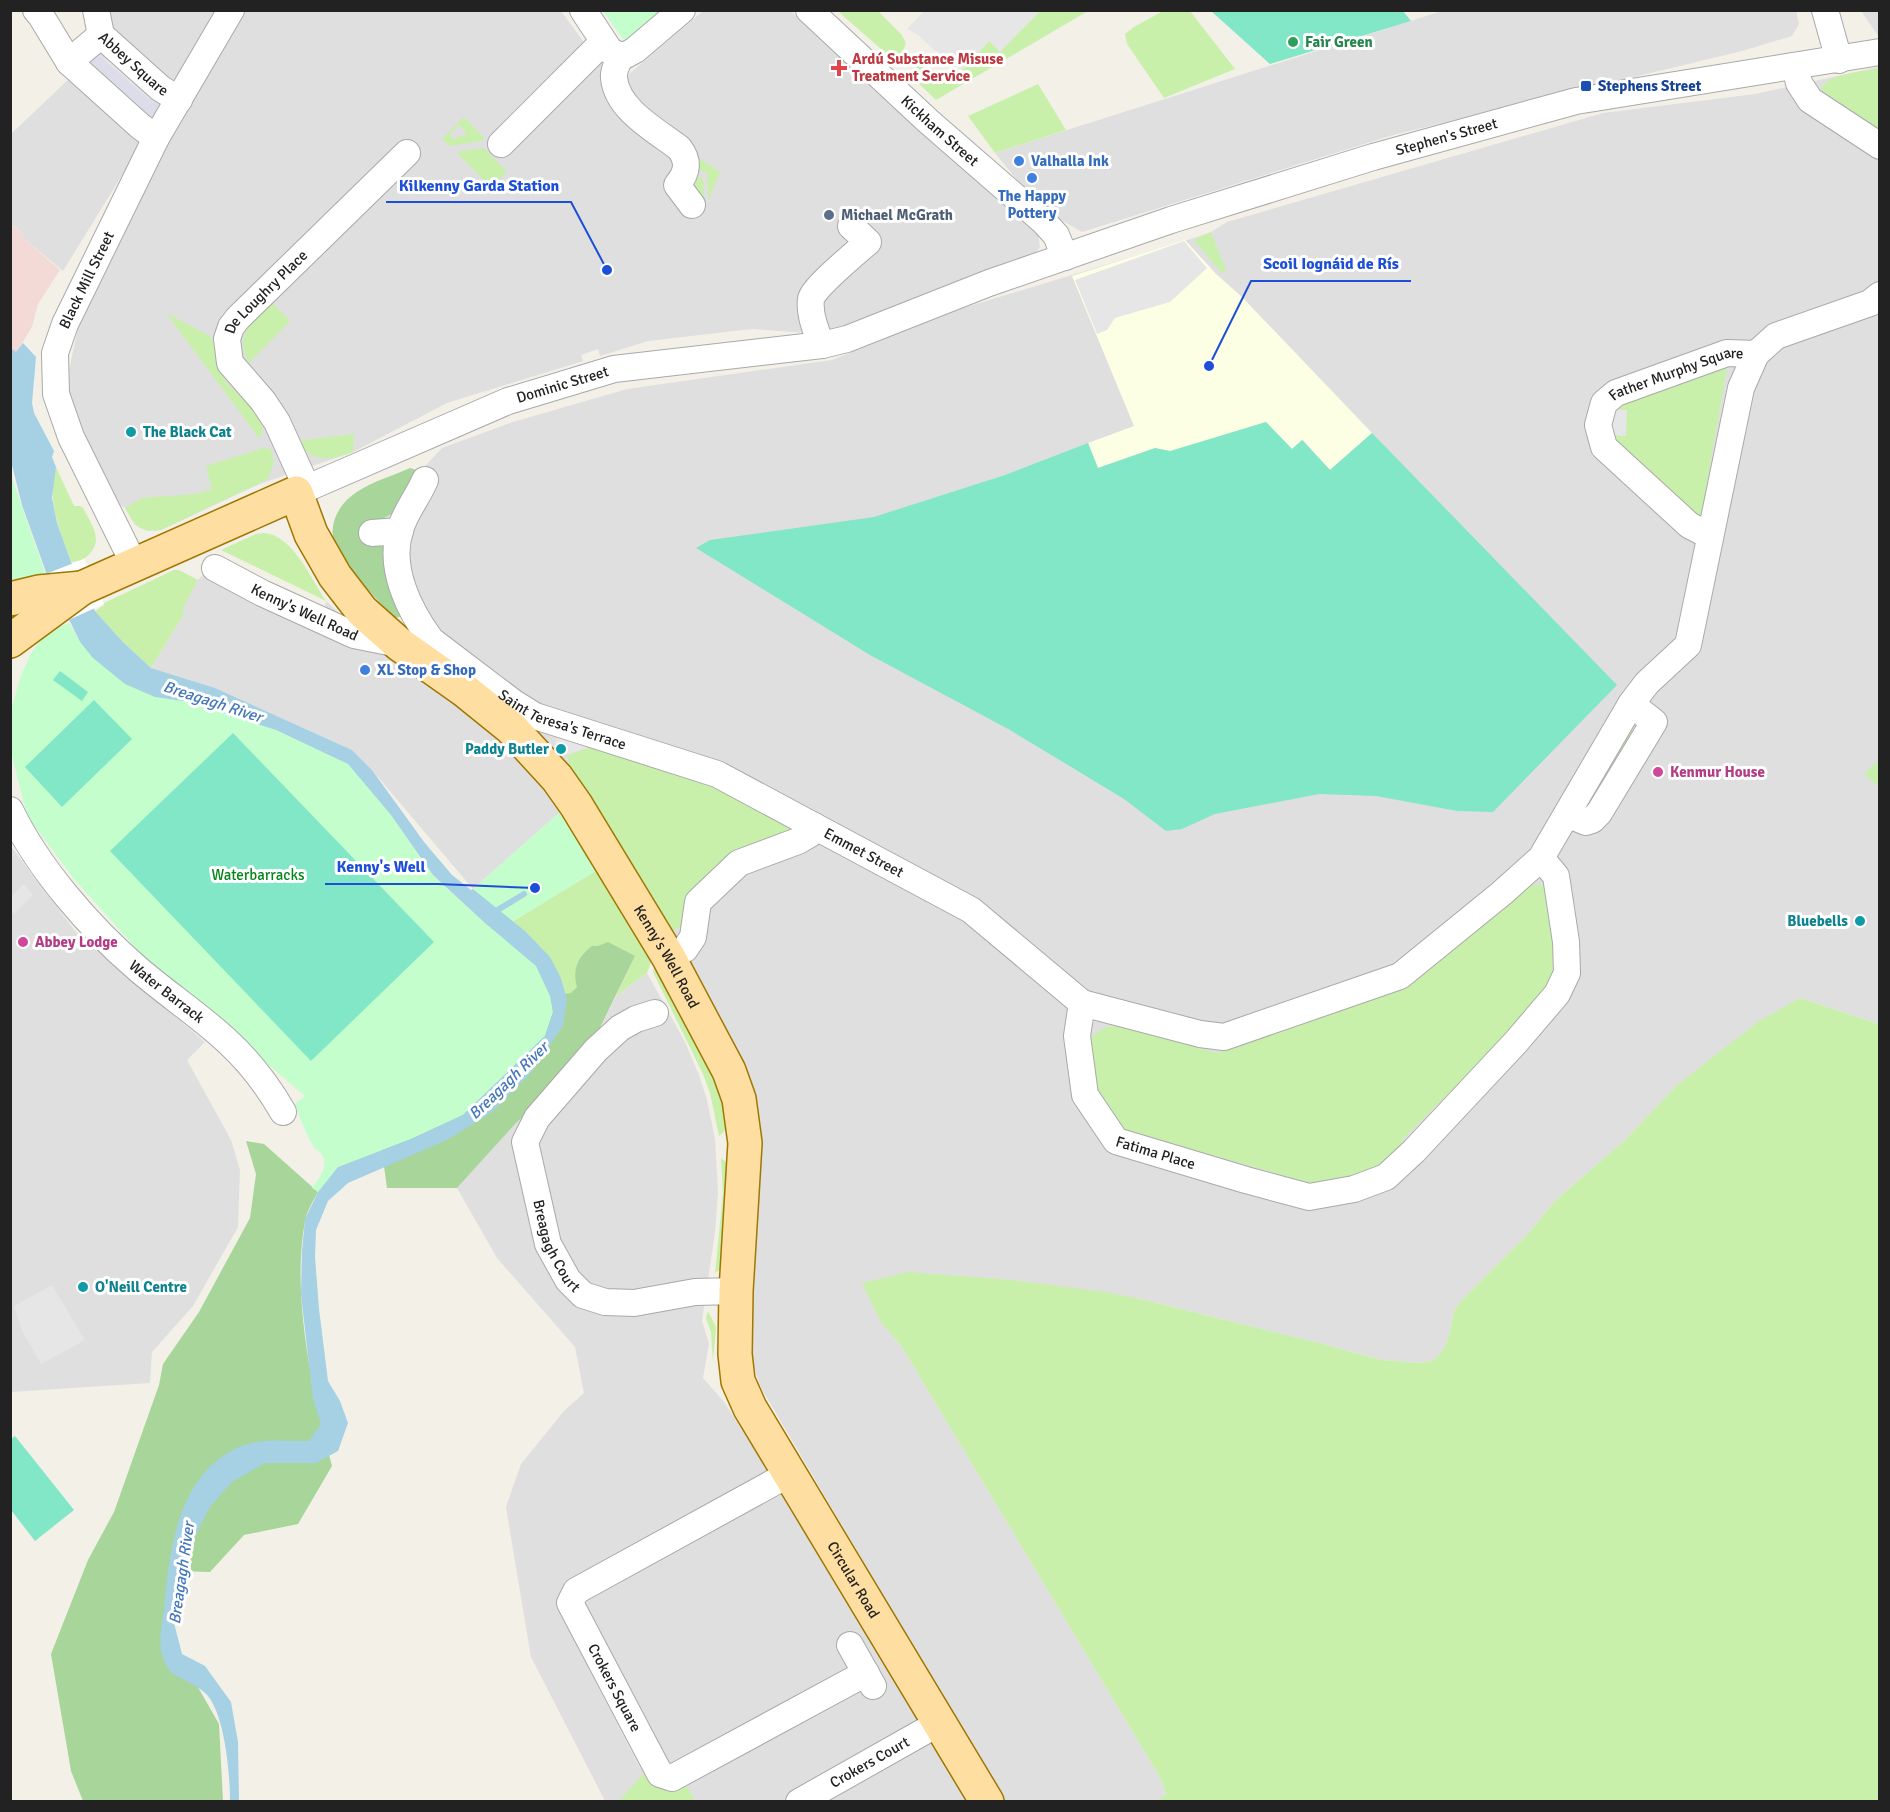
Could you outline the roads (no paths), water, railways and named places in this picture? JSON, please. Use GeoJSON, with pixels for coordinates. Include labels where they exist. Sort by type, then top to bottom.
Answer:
{"type":"FeatureCollection","features":[{"type":"Feature","properties":{"kind":"main road","name":"Dominic Street"},"geometry":{"type":"LineString","coordinates":[[10,641],[32,602],[88,586],[301,491]]}},
{"type":"Feature","properties":{"kind":"main road","name":"Kenny's Well Road"},"geometry":{"type":"LineString","coordinates":[[301,491],[310,534],[335,576],[362,611],[399,644],[464,690],[511,728],[534,752],[576,805],[669,958],[729,1071],[739,1100],[745,1143],[736,1291],[735,1354]]}},
{"type":"Feature","properties":{"kind":"main road","name":"Circular Road"},"geometry":{"type":"LineString","coordinates":[[735,1354],[738,1381],[750,1408],[987,1802]]}},
{"type":"Feature","properties":{"kind":"street"},"geometry":{"type":"LineString","coordinates":[[36,10],[69,62],[156,138]]}},
{"type":"Feature","properties":{"kind":"street"},"geometry":{"type":"LineString","coordinates":[[96,10],[101,35]]}},
{"type":"Feature","properties":{"kind":"street","name":"Black Mill Street"},"geometry":{"type":"LineString","coordinates":[[134,564],[70,437],[56,394],[55,353],[65,324],[156,138],[231,10]]}},
{"type":"Feature","properties":{"kind":"street"},"geometry":{"type":"LineString","coordinates":[[583,10],[612,49],[626,55],[682,10]]}},
{"type":"Feature","properties":{"kind":"street","name":"Kickham Street"},"geometry":{"type":"LineString","coordinates":[[809,10],[921,114],[1043,221],[1056,235],[1065,257]]}},
{"type":"Feature","properties":{"kind":"street"},"geometry":{"type":"LineString","coordinates":[[1825,10],[1839,60]]}},
{"type":"Feature","properties":{"kind":"street","name":"Abbey Square"},"geometry":{"type":"LineString","coordinates":[[69,62],[101,35],[160,88],[179,100]]}},
{"type":"Feature","properties":{"kind":"street"},"geometry":{"type":"LineString","coordinates":[[501,144],[612,49]]}},
{"type":"Feature","properties":{"kind":"street"},"geometry":{"type":"LineString","coordinates":[[612,49],[613,76],[618,94],[631,111],[680,148],[685,155],[687,166],[685,176],[677,185],[692,205]]}},
{"type":"Feature","properties":{"kind":"street","name":"Stephen's Street"},"geometry":{"type":"LineString","coordinates":[[1065,257],[1215,206],[1362,161],[1576,101],[1880,52]]}},
{"type":"Feature","properties":{"kind":"street"},"geometry":{"type":"LineString","coordinates":[[1795,66],[1799,83],[1810,100],[1880,146]]}},
{"type":"Feature","properties":{"kind":"street","name":"De Loughry Place"},"geometry":{"type":"LineString","coordinates":[[301,491],[277,422],[230,363],[227,339],[231,327],[238,318],[407,153]]}},
{"type":"Feature","properties":{"kind":"street"},"geometry":{"type":"LineString","coordinates":[[822,345],[816,330],[810,300],[812,294],[868,242],[851,226]]}},
{"type":"Feature","properties":{"kind":"street","name":"Dominic Street"},"geometry":{"type":"LineString","coordinates":[[301,491],[508,401],[614,369],[822,345],[847,339],[989,283],[1065,257]]}},
{"type":"Feature","properties":{"kind":"street","name":"Father Murphy Square"},"geometry":{"type":"LineString","coordinates":[[1567,814],[1631,704],[1647,683],[1688,645],[1741,388],[1756,354],[1776,336],[1870,303],[1880,295]]}},
{"type":"Feature","properties":{"kind":"street","name":"Father Murphy Square"},"geometry":{"type":"LineString","coordinates":[[1710,536],[1689,525],[1604,447],[1598,425],[1604,403],[1616,393],[1727,353],[1756,354]]}},
{"type":"Feature","properties":{"kind":"street","name":"Saint Teresa's Terrace"},"geometry":{"type":"LineString","coordinates":[[425,480],[400,531],[396,551],[400,583],[431,640],[514,703],[535,716],[717,774],[814,826]]}},
{"type":"Feature","properties":{"kind":"street"},"geometry":{"type":"LineString","coordinates":[[372,533],[400,531]]}},
{"type":"Feature","properties":{"kind":"street","name":"Kenny's Well Road"},"geometry":{"type":"LineString","coordinates":[[214,568],[262,593],[354,635],[399,644]]}},
{"type":"Feature","properties":{"kind":"street"},"geometry":{"type":"LineString","coordinates":[[1082,1003],[1200,1034],[1224,1037],[1400,976],[1502,893],[1541,858],[1567,814],[1586,822],[1599,813],[1654,722],[1631,704]]}},
{"type":"Feature","properties":{"kind":"street","name":"Water Barrack"},"geometry":{"type":"LineString","coordinates":[[10,810],[42,862],[72,903],[136,968],[227,1041],[268,1087],[283,1112]]}},
{"type":"Feature","properties":{"kind":"street","name":"Emmet Street"},"geometry":{"type":"LineString","coordinates":[[669,958],[685,949],[693,937],[699,902],[739,863],[798,841],[810,834],[814,826],[971,910],[1082,1003]]}},
{"type":"Feature","properties":{"kind":"street","name":"Fatima Place"},"geometry":{"type":"LineString","coordinates":[[1082,1003],[1077,1036],[1086,1095],[1116,1141],[1309,1197],[1354,1189],[1386,1177],[1414,1151],[1516,1042],[1557,994],[1567,973],[1566,942],[1556,876],[1541,858]]}},
{"type":"Feature","properties":{"kind":"street","name":"Breagagh Court"},"geometry":{"type":"LineString","coordinates":[[656,1013],[636,1019],[620,1028],[596,1050],[565,1089],[537,1118],[525,1142],[548,1244],[568,1280],[583,1295],[605,1302],[634,1303],[695,1292],[736,1291]]}},
{"type":"Feature","properties":{"kind":"street","name":"Crokers Square"},"geometry":{"type":"LineString","coordinates":[[789,1474],[576,1591],[570,1603],[660,1774],[672,1778],[869,1680],[850,1645]]}},
{"type":"Feature","properties":{"kind":"street","name":"Crokers Court"},"geometry":{"type":"LineString","coordinates":[[799,1802],[939,1723]]}},
{"type":"Feature","properties":{"kind":"water","name":"Breagagh River"},"geometry":{"type":"Polygon","coordinates":[[[23,343],[36,357],[32,403],[34,413],[54,451],[52,457],[56,467],[52,498],[57,523],[71,562],[95,611],[151,668],[215,688],[352,750],[372,770],[424,842],[452,875],[525,931],[550,957],[561,978],[567,999],[563,1026],[529,1075],[491,1113],[447,1140],[348,1183],[328,1201],[316,1230],[315,1257],[319,1309],[328,1381],[340,1401],[348,1423],[338,1451],[316,1463],[265,1463],[232,1482],[209,1508],[194,1539],[185,1581],[173,1619],[182,1654],[205,1666],[231,1702],[238,1742],[239,1801],[230,1801],[225,1746],[214,1705],[204,1692],[170,1671],[162,1655],[161,1632],[169,1565],[179,1520],[199,1479],[214,1463],[233,1450],[261,1441],[309,1441],[321,1424],[313,1399],[301,1295],[305,1219],[318,1192],[338,1167],[411,1139],[463,1115],[545,1036],[553,1012],[550,996],[536,966],[433,875],[391,815],[348,764],[276,730],[189,702],[155,697],[125,684],[93,658],[80,642],[46,572],[22,505],[11,461],[11,348],[16,352],[23,343]]]}},
{"type":"Feature","properties":{"kind":"waterway"},"geometry":{"type":"LineString","coordinates":[[491,914],[524,894]]}},
{"type":"Feature","properties":{"kind":"place","name":"Fair Green"},"geometry":{"type":"Point","coordinates":[1293,42]}},
{"type":"Feature","properties":{"kind":"place","name":"Ardú Substance Misuse Treatment Service"},"geometry":{"type":"Point","coordinates":[839,68]}},
{"type":"Feature","properties":{"kind":"place","name":"Stephens Street"},"geometry":{"type":"Point","coordinates":[1586,86]}},
{"type":"Feature","properties":{"kind":"place","name":"Valhalla Ink"},"geometry":{"type":"Point","coordinates":[1019,161]}},
{"type":"Feature","properties":{"kind":"place","name":"The Happy Pottery"},"geometry":{"type":"Point","coordinates":[1032,178]}},
{"type":"Feature","properties":{"kind":"place","name":"Michael McGrath"},"geometry":{"type":"Point","coordinates":[829,215]}},
{"type":"Feature","properties":{"kind":"place","name":"Kilkenny Garda Station"},"geometry":{"type":"Point","coordinates":[607,270]}},
{"type":"Feature","properties":{"kind":"place","name":"Scoil Iognáid de Rís"},"geometry":{"type":"Point","coordinates":[1209,366]}},
{"type":"Feature","properties":{"kind":"place","name":"The Black Cat"},"geometry":{"type":"Point","coordinates":[131,432]}},
{"type":"Feature","properties":{"kind":"place","name":"XL Stop & Shop"},"geometry":{"type":"Point","coordinates":[365,670]}},
{"type":"Feature","properties":{"kind":"place","name":"Paddy Butler"},"geometry":{"type":"Point","coordinates":[561,749]}},
{"type":"Feature","properties":{"kind":"place","name":"Kenmur House"},"geometry":{"type":"Point","coordinates":[1658,772]}},
{"type":"Feature","properties":{"kind":"place","name":"Kenny's Well"},"geometry":{"type":"Point","coordinates":[535,888]}},
{"type":"Feature","properties":{"kind":"place","name":"Bluebells"},"geometry":{"type":"Point","coordinates":[1860,921]}},
{"type":"Feature","properties":{"kind":"place","name":"Abbey Lodge"},"geometry":{"type":"Point","coordinates":[23,942]}},
{"type":"Feature","properties":{"kind":"place","name":"O'Neill Centre"},"geometry":{"type":"Point","coordinates":[83,1287]}},
{"type":"Feature","properties":{"kind":"park label","name":"Waterbarracks"},"geometry":{"type":"Point","coordinates":[258,875]}}]}
